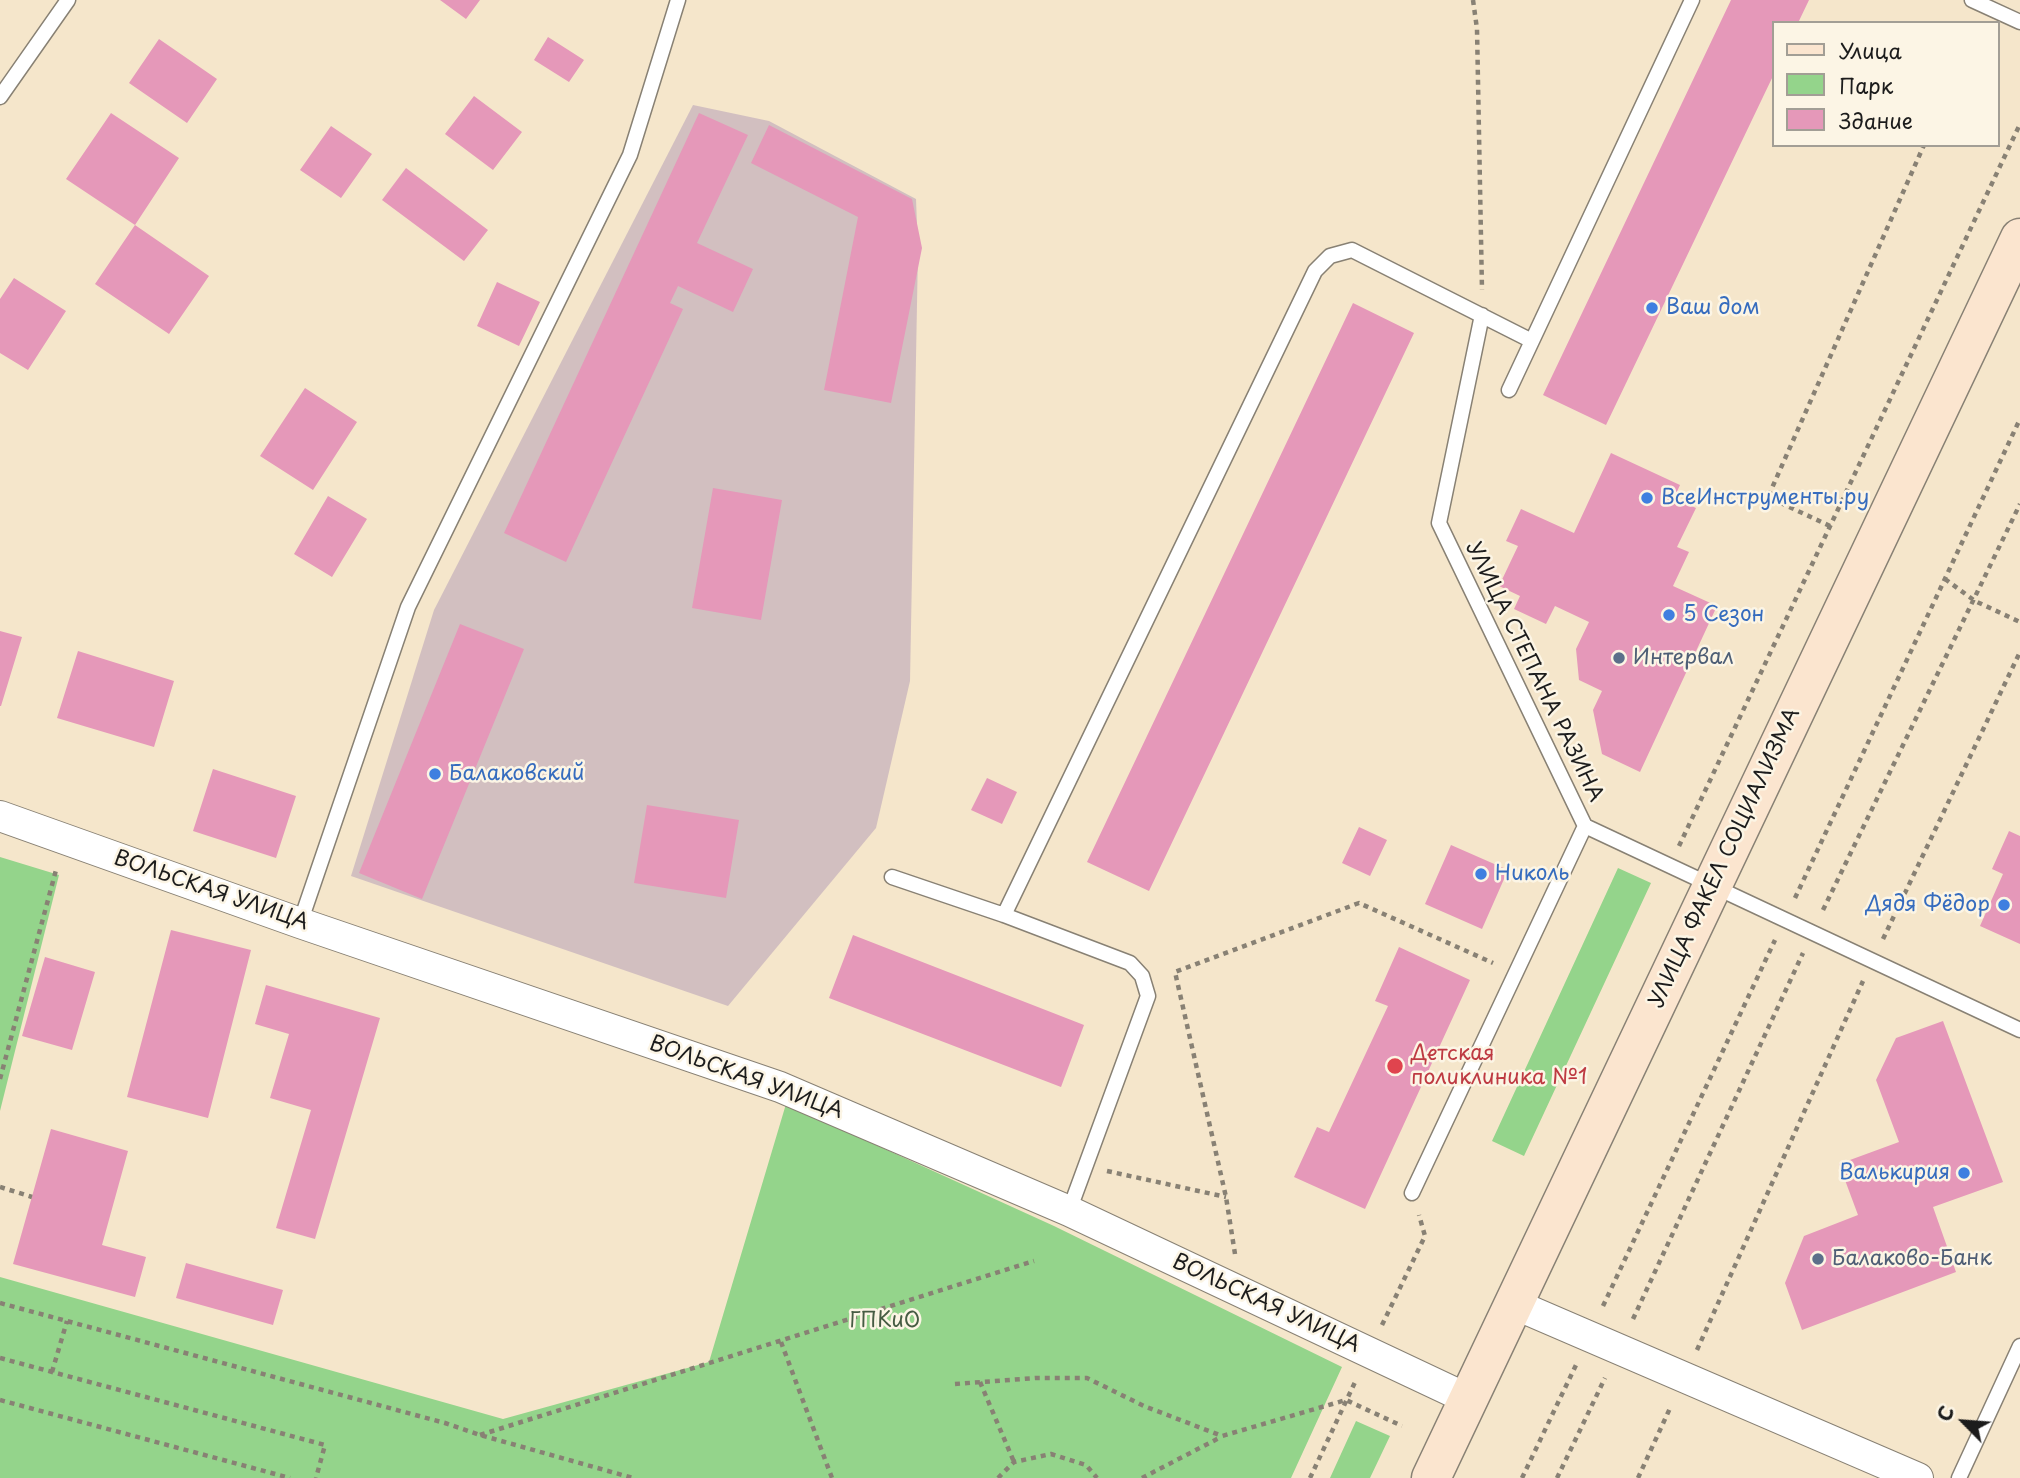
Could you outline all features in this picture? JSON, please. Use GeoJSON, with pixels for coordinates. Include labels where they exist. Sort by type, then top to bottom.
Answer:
{"type":"FeatureCollection","features":[{"type":"Feature","properties":{"kind":"main road","name":"УЛИЦА ФАКЕЛ СОЦИАЛИЗМА"},"geometry":{"type":"LineString","coordinates":[[1431,1478],[2020,238]]}},
{"type":"Feature","properties":{"kind":"street","name":"ВОЛЬСКАЯ УЛИЦА"},"geometry":{"type":"LineString","coordinates":[[0,816],[300,923],[780,1087],[1069,1211],[1468,1399]]}},
{"type":"Feature","properties":{"kind":"street"},"geometry":{"type":"LineString","coordinates":[[1514,1304],[1918,1478]]}},
{"type":"Feature","properties":{"kind":"lane"},"geometry":{"type":"LineString","coordinates":[[0,97],[68,0]]}},
{"type":"Feature","properties":{"kind":"lane"},"geometry":{"type":"LineString","coordinates":[[300,923],[408,607],[630,155],[678,0]]}},
{"type":"Feature","properties":{"kind":"lane"},"geometry":{"type":"LineString","coordinates":[[1509,390],[1692,0]]}},
{"type":"Feature","properties":{"kind":"lane"},"geometry":{"type":"LineString","coordinates":[[1972,0],[2020,22]]}},
{"type":"Feature","properties":{"kind":"lane"},"geometry":{"type":"LineString","coordinates":[[1004,915],[1315,271],[1329,256],[1352,250],[1532,341]]}},
{"type":"Feature","properties":{"kind":"lane","name":"УЛИЦА СТЕПАНА РАЗИНА"},"geometry":{"type":"LineString","coordinates":[[1482,315],[1439,523],[1585,826],[2020,1030]]}},
{"type":"Feature","properties":{"kind":"lane"},"geometry":{"type":"LineString","coordinates":[[1412,1193],[1585,826]]}},
{"type":"Feature","properties":{"kind":"lane"},"geometry":{"type":"LineString","coordinates":[[892,877],[1004,915],[1130,963],[1142,976],[1148,996],[1069,1211]]}},
{"type":"Feature","properties":{"kind":"lane"},"geometry":{"type":"LineString","coordinates":[[1959,1478],[2020,1346]]}},
{"type":"Feature","properties":{"kind":"path"},"geometry":{"type":"LineString","coordinates":[[1473,0],[1477,29],[1482,315]]}},
{"type":"Feature","properties":{"kind":"path"},"geometry":{"type":"LineString","coordinates":[[1669,865],[2020,124]]}},
{"type":"Feature","properties":{"kind":"path"},"geometry":{"type":"LineString","coordinates":[[1830,526],[1768,497],[1923,147]]}},
{"type":"Feature","properties":{"kind":"path"},"geometry":{"type":"LineString","coordinates":[[2020,419],[1945,579],[1975,601],[2020,622]]}},
{"type":"Feature","properties":{"kind":"path"},"geometry":{"type":"LineString","coordinates":[[1557,1478],[1812,933],[2020,504]]}},
{"type":"Feature","properties":{"kind":"path"},"geometry":{"type":"LineString","coordinates":[[1638,1478],[1871,962],[2020,652]]}},
{"type":"Feature","properties":{"kind":"path"},"geometry":{"type":"LineString","coordinates":[[0,1079],[57,866]]}},
{"type":"Feature","properties":{"kind":"path"},"geometry":{"type":"LineString","coordinates":[[1236,1259],[1226,1197],[1175,972],[1359,903],[1516,974]]}},
{"type":"Feature","properties":{"kind":"path"},"geometry":{"type":"LineString","coordinates":[[1086,1166],[1226,1197]]}},
{"type":"Feature","properties":{"kind":"path"},"geometry":{"type":"LineString","coordinates":[[0,1187],[32,1198]]}},
{"type":"Feature","properties":{"kind":"path"},"geometry":{"type":"LineString","coordinates":[[1310,1478],[1425,1236],[1412,1193]]}},
{"type":"Feature","properties":{"kind":"path"},"geometry":{"type":"LineString","coordinates":[[480,1435],[1034,1261]]}},
{"type":"Feature","properties":{"kind":"path"},"geometry":{"type":"LineString","coordinates":[[1522,1478],[1613,1285]]}},
{"type":"Feature","properties":{"kind":"path"},"geometry":{"type":"LineString","coordinates":[[0,1303],[445,1423],[633,1478]]}},
{"type":"Feature","properties":{"kind":"path"},"geometry":{"type":"LineString","coordinates":[[52,1372],[67,1321]]}},
{"type":"Feature","properties":{"kind":"path"},"geometry":{"type":"LineString","coordinates":[[781,1342],[832,1478]]}},
{"type":"Feature","properties":{"kind":"path"},"geometry":{"type":"LineString","coordinates":[[0,1358],[325,1445],[316,1478]]}},
{"type":"Feature","properties":{"kind":"path"},"geometry":{"type":"LineString","coordinates":[[955,1384],[1035,1378],[1087,1378],[1144,1406],[1222,1436]]}},
{"type":"Feature","properties":{"kind":"path"},"geometry":{"type":"LineString","coordinates":[[980,1382],[1014,1462]]}},
{"type":"Feature","properties":{"kind":"path"},"geometry":{"type":"LineString","coordinates":[[0,1401],[290,1478]]}},
{"type":"Feature","properties":{"kind":"path"},"geometry":{"type":"LineString","coordinates":[[1142,1478],[1222,1436],[1346,1401],[1402,1426]]}},
{"type":"Feature","properties":{"kind":"path"},"geometry":{"type":"LineString","coordinates":[[998,1478],[1014,1462],[1051,1454],[1086,1465],[1097,1478]]}},
{"type":"Feature","properties":{"kind":"shaded area"},"geometry":{"type":"Polygon","coordinates":[[[693,105],[769,121],[916,199],[918,250],[910,681],[876,828],[728,1006],[351,876],[434,610],[693,105]]]}},
{"type":"Feature","properties":{"kind":"green space"},"geometry":{"type":"Polygon","coordinates":[[[0,857],[59,875],[0,1111],[0,857]]]}},
{"type":"Feature","properties":{"kind":"green space"},"geometry":{"type":"Polygon","coordinates":[[[1618,868],[1651,883],[1524,1156],[1492,1141],[1618,868]]]}},
{"type":"Feature","properties":{"kind":"green space","name":"ГПКиО"},"geometry":{"type":"Polygon","coordinates":[[[786,1104],[1054,1226],[1342,1367],[1291,1478],[0,1478],[0,1277],[503,1419],[709,1362],[786,1104]]]}},
{"type":"Feature","properties":{"kind":"green space"},"geometry":{"type":"Polygon","coordinates":[[[1356,1421],[1390,1436],[1370,1478],[1330,1478],[1356,1421]]]}},
{"type":"Feature","properties":{"kind":"building"},"geometry":{"type":"Polygon","coordinates":[[[440,0],[480,0],[466,19],[440,0]]]}},
{"type":"Feature","properties":{"kind":"building"},"geometry":{"type":"Polygon","coordinates":[[[1731,0],[1809,0],[1799,21],[1772,21],[1772,78],[1606,425],[1543,395],[1731,0]]]}},
{"type":"Feature","properties":{"kind":"building"},"geometry":{"type":"Polygon","coordinates":[[[548,37],[584,60],[569,82],[534,60],[548,37]]]}},
{"type":"Feature","properties":{"kind":"building"},"geometry":{"type":"Polygon","coordinates":[[[159,39],[217,79],[187,123],[129,83],[159,39]]]}},
{"type":"Feature","properties":{"kind":"building"},"geometry":{"type":"Polygon","coordinates":[[[474,96],[522,132],[493,170],[445,134],[474,96]]]}},
{"type":"Feature","properties":{"kind":"building"},"geometry":{"type":"Polygon","coordinates":[[[111,113],[179,158],[135,225],[66,179],[111,113]]]}},
{"type":"Feature","properties":{"kind":"building"},"geometry":{"type":"Polygon","coordinates":[[[699,113],[748,135],[697,243],[753,269],[733,312],[678,286],[670,303],[683,309],[566,562],[504,533],[699,113]]]}},
{"type":"Feature","properties":{"kind":"building"},"geometry":{"type":"Polygon","coordinates":[[[769,125],[912,199],[922,248],[891,403],[824,390],[858,217],[751,163],[769,125]]]}},
{"type":"Feature","properties":{"kind":"building"},"geometry":{"type":"Polygon","coordinates":[[[331,126],[372,154],[341,198],[300,170],[331,126]]]}},
{"type":"Feature","properties":{"kind":"building"},"geometry":{"type":"Polygon","coordinates":[[[406,168],[488,230],[464,261],[382,200],[406,168]]]}},
{"type":"Feature","properties":{"kind":"building"},"geometry":{"type":"Polygon","coordinates":[[[135,225],[209,276],[169,334],[95,284],[135,225]]]}},
{"type":"Feature","properties":{"kind":"building"},"geometry":{"type":"Polygon","coordinates":[[[14,278],[66,311],[28,370],[0,353],[0,299],[14,278]]]}},
{"type":"Feature","properties":{"kind":"building"},"geometry":{"type":"Polygon","coordinates":[[[497,282],[540,302],[519,346],[477,326],[497,282]]]}},
{"type":"Feature","properties":{"kind":"building"},"geometry":{"type":"Polygon","coordinates":[[[1353,303],[1414,333],[1149,891],[1087,862],[1353,303]]]}},
{"type":"Feature","properties":{"kind":"building"},"geometry":{"type":"Polygon","coordinates":[[[305,388],[357,422],[313,490],[260,456],[305,388]]]}},
{"type":"Feature","properties":{"kind":"building"},"geometry":{"type":"Polygon","coordinates":[[[1611,453],[1680,485],[1674,498],[1696,508],[1677,547],[1689,552],[1673,586],[1717,606],[1640,772],[1602,754],[1593,710],[1602,691],[1579,680],[1576,649],[1589,622],[1555,606],[1546,624],[1514,609],[1520,596],[1499,586],[1518,546],[1506,541],[1521,509],[1574,533],[1611,453]]]}},
{"type":"Feature","properties":{"kind":"building"},"geometry":{"type":"Polygon","coordinates":[[[713,488],[782,500],[761,620],[692,608],[713,488]]]}},
{"type":"Feature","properties":{"kind":"building"},"geometry":{"type":"Polygon","coordinates":[[[328,496],[367,519],[332,577],[294,554],[328,496]]]}},
{"type":"Feature","properties":{"kind":"building"},"geometry":{"type":"Polygon","coordinates":[[[460,624],[524,649],[422,899],[359,873],[460,624]]]}},
{"type":"Feature","properties":{"kind":"building"},"geometry":{"type":"Polygon","coordinates":[[[0,631],[22,637],[1,706],[0,706],[0,631]]]}},
{"type":"Feature","properties":{"kind":"building"},"geometry":{"type":"Polygon","coordinates":[[[78,651],[174,681],[154,747],[57,718],[78,651]]]}},
{"type":"Feature","properties":{"kind":"building"},"geometry":{"type":"Polygon","coordinates":[[[213,769],[296,796],[276,858],[193,831],[213,769]]]}},
{"type":"Feature","properties":{"kind":"building"},"geometry":{"type":"Polygon","coordinates":[[[987,778],[1017,792],[1002,824],[971,810],[987,778]]]}},
{"type":"Feature","properties":{"kind":"building"},"geometry":{"type":"Polygon","coordinates":[[[647,805],[739,820],[726,898],[634,883],[647,805]]]}},
{"type":"Feature","properties":{"kind":"building"},"geometry":{"type":"Polygon","coordinates":[[[1359,827],[1387,840],[1370,876],[1342,863],[1359,827]]]}},
{"type":"Feature","properties":{"kind":"building"},"geometry":{"type":"Polygon","coordinates":[[[2009,831],[2020,836],[2020,944],[1980,926],[2003,874],[1992,869],[2009,831]]]}},
{"type":"Feature","properties":{"kind":"building"},"geometry":{"type":"Polygon","coordinates":[[[1451,845],[1508,870],[1482,929],[1425,904],[1451,845]]]}},
{"type":"Feature","properties":{"kind":"building"},"geometry":{"type":"Polygon","coordinates":[[[171,930],[251,950],[208,1118],[127,1097],[171,930]]]}},
{"type":"Feature","properties":{"kind":"building"},"geometry":{"type":"Polygon","coordinates":[[[853,935],[1084,1025],[1061,1087],[829,998],[853,935]]]}},
{"type":"Feature","properties":{"kind":"building","name":"Детская поликлиника №1"},"geometry":{"type":"Polygon","coordinates":[[[1399,947],[1470,980],[1365,1209],[1294,1177],[1317,1127],[1329,1132],[1388,1006],[1375,1001],[1399,947]]]}},
{"type":"Feature","properties":{"kind":"building"},"geometry":{"type":"Polygon","coordinates":[[[45,957],[95,972],[72,1050],[22,1036],[45,957]]]}},
{"type":"Feature","properties":{"kind":"building"},"geometry":{"type":"Polygon","coordinates":[[[266,985],[380,1018],[315,1239],[276,1228],[311,1110],[270,1098],[289,1034],[255,1024],[266,985]]]}},
{"type":"Feature","properties":{"kind":"building"},"geometry":{"type":"Polygon","coordinates":[[[1943,1021],[2003,1182],[1933,1207],[1956,1272],[1802,1330],[1785,1283],[1804,1236],[1858,1215],[1839,1164],[1899,1142],[1876,1080],[1896,1038],[1943,1021]]]}},
{"type":"Feature","properties":{"kind":"building"},"geometry":{"type":"Polygon","coordinates":[[[51,1129],[128,1151],[102,1245],[146,1257],[135,1297],[13,1264],[51,1129]]]}},
{"type":"Feature","properties":{"kind":"building"},"geometry":{"type":"Polygon","coordinates":[[[186,1263],[283,1290],[273,1325],[176,1298],[186,1263]]]}},
{"type":"Feature","properties":{"kind":"place","name":"Ваш дом"},"geometry":{"type":"Point","coordinates":[1652,308]}},
{"type":"Feature","properties":{"kind":"place","name":"ВсеИнструменты.ру"},"geometry":{"type":"Point","coordinates":[1647,498]}},
{"type":"Feature","properties":{"kind":"place","name":"5 Сезон"},"geometry":{"type":"Point","coordinates":[1669,615]}},
{"type":"Feature","properties":{"kind":"place","name":"Интервал"},"geometry":{"type":"Point","coordinates":[1619,658]}},
{"type":"Feature","properties":{"kind":"place","name":"Балаковский"},"geometry":{"type":"Point","coordinates":[435,774]}},
{"type":"Feature","properties":{"kind":"place","name":"Николь"},"geometry":{"type":"Point","coordinates":[1481,874]}},
{"type":"Feature","properties":{"kind":"place","name":"Дядя Фёдор"},"geometry":{"type":"Point","coordinates":[2004,905]}},
{"type":"Feature","properties":{"kind":"place","name":"Детская поликлиника №1"},"geometry":{"type":"Point","coordinates":[1395,1066]}},
{"type":"Feature","properties":{"kind":"place","name":"Валькирия"},"geometry":{"type":"Point","coordinates":[1964,1173]}},
{"type":"Feature","properties":{"kind":"place","name":"Балаково-Банк"},"geometry":{"type":"Point","coordinates":[1818,1259]}}]}
